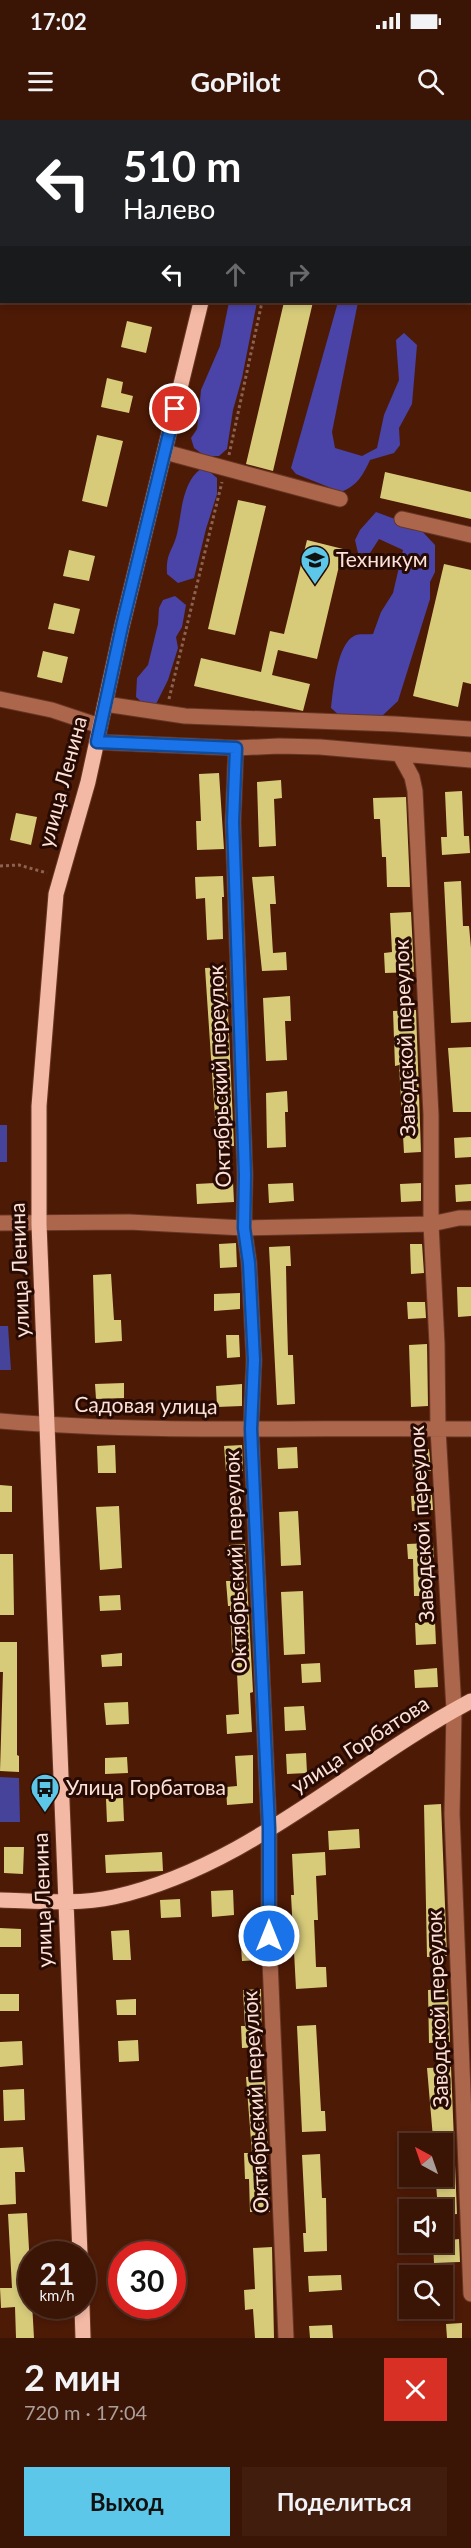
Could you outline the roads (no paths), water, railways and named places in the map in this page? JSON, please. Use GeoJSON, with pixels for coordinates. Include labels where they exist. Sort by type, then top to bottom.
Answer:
{"type":"FeatureCollection","features":[{"type":"Feature","properties":{"kind":"main road","name":"улица Ленина"},"geometry":{"type":"LineString","coordinates":[[79,2241],[64,1902],[39,1224],[39,1106],[51,936],[60,877],[97,742],[201,303]]}},
{"type":"Feature","properties":{"kind":"main road","name":"улица Горбатова"},"geometry":{"type":"LineString","coordinates":[[0,1900],[64,1902],[111,1898],[171,1879],[224,1855],[471,1701]]}},
{"type":"Feature","properties":{"kind":"main road"},"geometry":{"type":"LineString","coordinates":[[82,2319],[83,2338]]}},
{"type":"Feature","properties":{"kind":"street"},"geometry":{"type":"LineString","coordinates":[[165,452],[340,499]]}},
{"type":"Feature","properties":{"kind":"street"},"geometry":{"type":"LineString","coordinates":[[402,519],[471,535]]}},
{"type":"Feature","properties":{"kind":"street"},"geometry":{"type":"LineString","coordinates":[[0,699],[52,710],[100,726]]}},
{"type":"Feature","properties":{"kind":"street"},"geometry":{"type":"LineString","coordinates":[[105,704],[185,716],[471,729]]}},
{"type":"Feature","properties":{"kind":"street"},"geometry":{"type":"LineString","coordinates":[[97,742],[236,748],[320,747],[471,760]]}},
{"type":"Feature","properties":{"kind":"street","name":"Октябрьский переулок"},"geometry":{"type":"LineString","coordinates":[[236,748],[233,822],[245,1175],[244,1228],[249,1263],[254,1360],[251,1429],[269,1828],[269,1936],[286,2338]]}},
{"type":"Feature","properties":{"kind":"street","name":"Заводской переулок"},"geometry":{"type":"LineString","coordinates":[[400,755],[412,777],[415,791],[431,1114],[430,1224],[437,1344],[438,1429],[454,1710],[452,1814],[471,2294]]}},
{"type":"Feature","properties":{"kind":"street"},"geometry":{"type":"LineString","coordinates":[[0,1222],[39,1224],[129,1222],[244,1228],[430,1224],[471,1218]]}},
{"type":"Feature","properties":{"kind":"street","name":"Садовая улица"},"geometry":{"type":"LineString","coordinates":[[0,1421],[47,1425],[251,1429],[471,1429]]}},
{"type":"Feature","properties":{"kind":"place","name":"Техникум"},"geometry":{"type":"Point","coordinates":[315,586]}},
{"type":"Feature","properties":{"kind":"place","name":"Улица Горбатова"},"geometry":{"type":"Point","coordinates":[45,1814]}}]}
